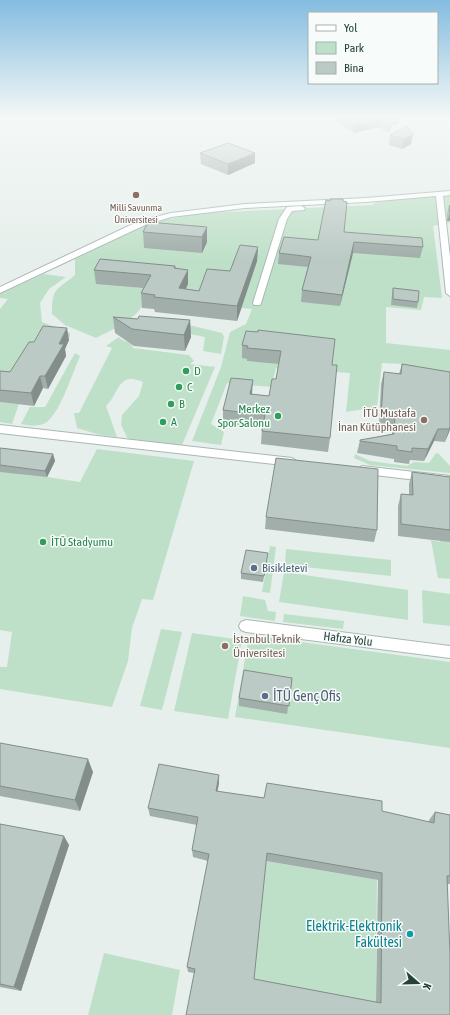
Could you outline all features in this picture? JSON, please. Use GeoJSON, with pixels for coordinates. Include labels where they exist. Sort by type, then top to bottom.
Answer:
{"type":"FeatureCollection","features":[{"type":"Feature","properties":{"kind":"street"},"geometry":{"type":"LineString","coordinates":[[0,290],[142,223],[171,214],[245,206],[450,193]]}},
{"type":"Feature","properties":{"kind":"street"},"geometry":{"type":"LineString","coordinates":[[439,194],[450,293]]}},
{"type":"Feature","properties":{"kind":"street"},"geometry":{"type":"LineString","coordinates":[[257,303],[283,219],[290,209],[365,207]]}},
{"type":"Feature","properties":{"kind":"street"},"geometry":{"type":"LineString","coordinates":[[0,429],[301,463]]}},
{"type":"Feature","properties":{"kind":"street"},"geometry":{"type":"LineString","coordinates":[[353,470],[450,480]]}},
{"type":"Feature","properties":{"kind":"street","name":"Hafıza Yolu"},"geometry":{"type":"LineString","coordinates":[[246,626],[450,652]]}},
{"type":"Feature","properties":{"kind":"green space"},"geometry":{"type":"Polygon","coordinates":[[[450,194],[450,223],[433,226],[442,298],[424,297],[421,310],[386,307],[386,343],[450,350],[450,380],[403,364],[382,363],[377,407],[346,412],[350,373],[276,368],[271,387],[227,383],[211,424],[224,432],[221,445],[192,441],[221,367],[230,332],[246,324],[252,309],[147,298],[143,306],[132,318],[96,338],[65,325],[52,314],[53,299],[56,290],[75,275],[75,259],[152,222],[200,213],[372,205],[377,202],[450,194]]]}},
{"type":"Feature","properties":{"kind":"green space"},"geometry":{"type":"Polygon","coordinates":[[[44,274],[66,277],[49,289],[40,303],[42,322],[70,333],[70,337],[44,337],[32,354],[0,383],[0,309],[8,299],[0,298],[0,294],[44,274]]]}},
{"type":"Feature","properties":{"kind":"green space"},"geometry":{"type":"Polygon","coordinates":[[[185,324],[222,333],[224,337],[221,354],[203,351],[205,337],[180,332],[185,324]]]}},
{"type":"Feature","properties":{"kind":"green space"},"geometry":{"type":"Polygon","coordinates":[[[119,337],[122,340],[131,343],[133,348],[189,355],[194,361],[190,364],[215,367],[182,445],[128,439],[121,425],[122,415],[139,396],[143,382],[135,379],[124,381],[106,406],[117,437],[100,435],[77,428],[74,413],[79,413],[112,348],[106,346],[119,337]]]}},
{"type":"Feature","properties":{"kind":"green space"},"geometry":{"type":"Polygon","coordinates":[[[75,353],[80,356],[58,408],[53,415],[48,421],[42,424],[31,426],[21,424],[30,407],[45,407],[75,353]]]}},
{"type":"Feature","properties":{"kind":"green space"},"geometry":{"type":"Polygon","coordinates":[[[0,402],[19,404],[12,424],[0,422],[0,402]]]}},
{"type":"Feature","properties":{"kind":"green space"},"geometry":{"type":"Polygon","coordinates":[[[97,449],[194,461],[153,600],[142,599],[132,628],[128,661],[112,707],[0,689],[0,667],[7,667],[12,632],[0,630],[0,454],[55,461],[47,477],[80,482],[97,449]]]}},
{"type":"Feature","properties":{"kind":"green space"},"geometry":{"type":"Polygon","coordinates":[[[436,453],[439,454],[450,466],[450,473],[370,465],[354,458],[355,454],[370,461],[407,466],[414,462],[429,463],[436,453]]]}},
{"type":"Feature","properties":{"kind":"green space"},"geometry":{"type":"Polygon","coordinates":[[[440,536],[450,537],[450,579],[438,578],[431,540],[440,542],[440,536]]]}},
{"type":"Feature","properties":{"kind":"green space"},"geometry":{"type":"Polygon","coordinates":[[[270,546],[276,547],[270,593],[262,592],[270,546]]]}},
{"type":"Feature","properties":{"kind":"green space"},"geometry":{"type":"Polygon","coordinates":[[[286,549],[391,560],[391,576],[285,565],[286,549]]]}},
{"type":"Feature","properties":{"kind":"green space"},"geometry":{"type":"Polygon","coordinates":[[[284,572],[408,590],[408,620],[279,602],[284,572]]]}},
{"type":"Feature","properties":{"kind":"green space"},"geometry":{"type":"Polygon","coordinates":[[[422,590],[450,594],[450,626],[423,623],[422,590]]]}},
{"type":"Feature","properties":{"kind":"green space"},"geometry":{"type":"Polygon","coordinates":[[[243,596],[265,600],[268,611],[276,612],[275,621],[240,616],[243,596]]]}},
{"type":"Feature","properties":{"kind":"green space"},"geometry":{"type":"Polygon","coordinates":[[[284,614],[344,621],[343,629],[283,622],[284,614]]]}},
{"type":"Feature","properties":{"kind":"green space"},"geometry":{"type":"Polygon","coordinates":[[[161,629],[182,632],[162,710],[140,706],[161,629]]]}},
{"type":"Feature","properties":{"kind":"green space"},"geometry":{"type":"Polygon","coordinates":[[[192,633],[242,640],[228,719],[174,711],[192,633]]]}},
{"type":"Feature","properties":{"kind":"green space"},"geometry":{"type":"Polygon","coordinates":[[[249,635],[450,662],[450,748],[235,717],[249,635]]]}},
{"type":"Feature","properties":{"kind":"green space"},"geometry":{"type":"Polygon","coordinates":[[[266,861],[377,880],[376,1007],[253,983],[266,861]]]}},
{"type":"Feature","properties":{"kind":"green space"},"geometry":{"type":"Polygon","coordinates":[[[104,953],[180,970],[172,1015],[88,1015],[104,953]]]}},
{"type":"Feature","properties":{"kind":"building"},"geometry":{"type":"Polygon","coordinates":[[[330,199],[343,199],[343,201],[347,202],[344,232],[422,238],[423,247],[354,242],[342,295],[302,290],[311,257],[279,253],[284,237],[318,240],[326,200],[330,201],[330,199]]]}},
{"type":"Feature","properties":{"kind":"building"},"geometry":{"type":"Polygon","coordinates":[[[148,222],[207,227],[202,237],[143,232],[148,222]]]}},
{"type":"Feature","properties":{"kind":"building"},"geometry":{"type":"Polygon","coordinates":[[[240,245],[258,247],[237,306],[154,297],[155,295],[141,293],[151,275],[94,270],[100,259],[175,266],[174,268],[188,270],[179,288],[199,291],[207,269],[230,271],[240,245]]]}},
{"type":"Feature","properties":{"kind":"building"},"geometry":{"type":"Polygon","coordinates":[[[393,288],[419,291],[418,302],[393,299],[393,288]]]}},
{"type":"Feature","properties":{"kind":"building"},"geometry":{"type":"Polygon","coordinates":[[[139,316],[190,320],[184,335],[132,329],[113,317],[138,319],[139,316]]]}},
{"type":"Feature","properties":{"kind":"building"},"geometry":{"type":"Polygon","coordinates":[[[43,326],[67,328],[59,344],[64,344],[45,376],[40,376],[31,393],[0,390],[0,371],[10,372],[29,342],[34,342],[43,326]]]}},
{"type":"Feature","properties":{"kind":"building"},"geometry":{"type":"Polygon","coordinates":[[[258,330],[335,339],[332,365],[337,365],[330,438],[262,431],[265,415],[223,410],[231,378],[253,380],[250,394],[269,396],[272,379],[276,379],[281,351],[247,348],[248,346],[242,345],[246,331],[258,332],[258,330]]]}},
{"type":"Feature","properties":{"kind":"building","name":"İTÜ Mustafa İnan Kütüphanesi"},"geometry":{"type":"Polygon","coordinates":[[[402,364],[450,372],[450,427],[449,429],[438,429],[428,449],[412,448],[412,452],[397,450],[397,446],[360,441],[394,434],[395,417],[381,415],[384,372],[401,374],[402,364]]]}},
{"type":"Feature","properties":{"kind":"building"},"geometry":{"type":"Polygon","coordinates":[[[0,448],[53,454],[45,471],[0,465],[0,448]]]}},
{"type":"Feature","properties":{"kind":"building"},"geometry":{"type":"Polygon","coordinates":[[[276,458],[378,469],[377,530],[266,517],[276,458]]]}},
{"type":"Feature","properties":{"kind":"building"},"geometry":{"type":"Polygon","coordinates":[[[412,472],[450,477],[450,530],[401,524],[401,494],[413,495],[412,472]]]}},
{"type":"Feature","properties":{"kind":"building","name":"Bisikletevi"},"geometry":{"type":"Polygon","coordinates":[[[246,550],[268,553],[264,576],[241,573],[246,550]]]}},
{"type":"Feature","properties":{"kind":"building","name":"İTÜ Genç Ofis"},"geometry":{"type":"Polygon","coordinates":[[[244,670],[292,678],[289,706],[239,698],[244,670]]]}},
{"type":"Feature","properties":{"kind":"building"},"geometry":{"type":"Polygon","coordinates":[[[0,743],[88,759],[75,800],[0,786],[0,743]]]}},
{"type":"Feature","properties":{"kind":"building","name":"Elektrik-Elektronik Fakültesi"},"geometry":{"type":"Polygon","coordinates":[[[159,764],[219,775],[216,791],[264,798],[267,783],[382,801],[382,811],[434,823],[435,812],[450,815],[450,876],[447,876],[450,955],[450,1015],[186,1015],[195,969],[187,967],[209,854],[192,850],[198,817],[148,808],[159,764]],[[267,853],[254,979],[381,1003],[382,873],[267,853]]]}},
{"type":"Feature","properties":{"kind":"building"},"geometry":{"type":"Polygon","coordinates":[[[0,824],[64,836],[14,987],[0,984],[0,824]]]}},
{"type":"Feature","properties":{"kind":"place","name":"Milli Savunma Üniversitesi"},"geometry":{"type":"Point","coordinates":[136,195]}},
{"type":"Feature","properties":{"kind":"place","name":"D"},"geometry":{"type":"Point","coordinates":[186,371]}},
{"type":"Feature","properties":{"kind":"place","name":"C"},"geometry":{"type":"Point","coordinates":[179,387]}},
{"type":"Feature","properties":{"kind":"place","name":"B"},"geometry":{"type":"Point","coordinates":[171,404]}},
{"type":"Feature","properties":{"kind":"place","name":"Merkez Spor Salonu"},"geometry":{"type":"Point","coordinates":[278,416]}},
{"type":"Feature","properties":{"kind":"place","name":"İTÜ Mustafa İnan Kütüphanesi"},"geometry":{"type":"Point","coordinates":[424,420]}},
{"type":"Feature","properties":{"kind":"place","name":"A"},"geometry":{"type":"Point","coordinates":[163,422]}},
{"type":"Feature","properties":{"kind":"place","name":"İTÜ Stadyumu"},"geometry":{"type":"Point","coordinates":[43,542]}},
{"type":"Feature","properties":{"kind":"place","name":"Bisikletevi"},"geometry":{"type":"Point","coordinates":[254,568]}},
{"type":"Feature","properties":{"kind":"place","name":"İstanbul Teknik Üniversitesi"},"geometry":{"type":"Point","coordinates":[225,646]}},
{"type":"Feature","properties":{"kind":"place","name":"İTÜ Genç Ofis"},"geometry":{"type":"Point","coordinates":[265,696]}},
{"type":"Feature","properties":{"kind":"place","name":"Elektrik-Elektronik Fakültesi"},"geometry":{"type":"Point","coordinates":[410,934]}}]}
